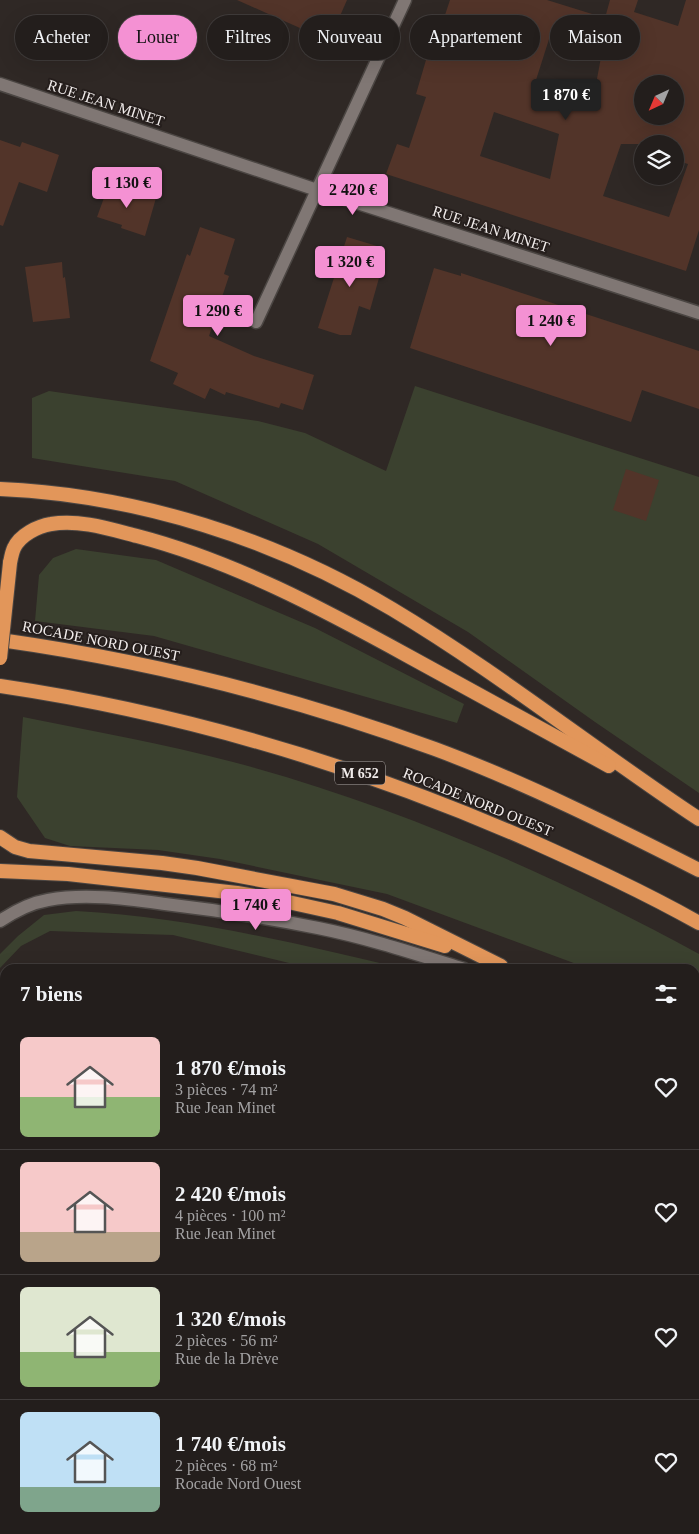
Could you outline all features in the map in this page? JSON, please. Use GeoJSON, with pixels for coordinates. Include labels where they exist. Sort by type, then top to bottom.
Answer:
{"type":"FeatureCollection","features":[{"type":"Feature","properties":{"kind":"highway"},"geometry":{"type":"LineString","coordinates":[[0,489],[97,499],[168,516],[255,542],[308,565],[392,609],[460,653],[699,819]]}},
{"type":"Feature","properties":{"kind":"highway"},"geometry":{"type":"LineString","coordinates":[[0,658],[10,563],[14,547],[22,537],[50,524],[92,526],[117,531],[179,548],[280,589],[356,627],[671,800]]}},
{"type":"Feature","properties":{"kind":"highway","name":"ROCADE NORD OUEST"},"geometry":{"type":"LineString","coordinates":[[0,640],[167,669],[362,724],[436,750],[561,803],[699,870]]}},
{"type":"Feature","properties":{"kind":"highway","name":"ROCADE NORD OUEST"},"geometry":{"type":"LineString","coordinates":[[0,686],[76,698],[182,722],[247,738],[349,769],[446,805],[517,835],[603,873],[699,923]]}},
{"type":"Feature","properties":{"kind":"highway"},"geometry":{"type":"LineString","coordinates":[[0,837],[15,848],[28,851],[162,863],[334,894],[405,918],[496,964]]}},
{"type":"Feature","properties":{"kind":"highway"},"geometry":{"type":"LineString","coordinates":[[0,871],[112,878],[203,888],[279,900],[338,913],[412,935],[493,964]]}},
{"type":"Feature","properties":{"kind":"highway"},"geometry":{"type":"LineString","coordinates":[[0,876],[18,873]]}},
{"type":"Feature","properties":{"kind":"street"},"geometry":{"type":"LineString","coordinates":[[256,322],[405,0]]}},
{"type":"Feature","properties":{"kind":"street","name":"RUE JEAN MINET"},"geometry":{"type":"LineString","coordinates":[[0,84],[317,190],[699,313]]}},
{"type":"Feature","properties":{"kind":"street","name":"RUE JEAN MINET"},"geometry":{"type":"LineString","coordinates":[[0,89],[16,90]]}},
{"type":"Feature","properties":{"kind":"street"},"geometry":{"type":"LineString","coordinates":[[0,921],[29,904],[46,900],[67,897],[118,898],[237,914],[319,928],[394,946],[449,964]]}},
{"type":"Feature","properties":{"kind":"green space"},"geometry":{"type":"Polygon","coordinates":[[[415,386],[699,477],[699,793],[468,632],[318,544],[175,481],[32,458],[32,398],[49,391],[258,421],[305,433],[386,471],[415,386]]]}},
{"type":"Feature","properties":{"kind":"green space"},"geometry":{"type":"Polygon","coordinates":[[[76,549],[156,560],[315,628],[464,704],[457,723],[154,636],[35,621],[39,575],[53,558],[76,549]]]}},
{"type":"Feature","properties":{"kind":"green space"},"geometry":{"type":"Polygon","coordinates":[[[23,717],[181,749],[293,779],[412,820],[472,844],[588,897],[699,954],[699,964],[576,964],[387,894],[220,859],[158,850],[70,846],[45,838],[17,797],[23,717]]]}},
{"type":"Feature","properties":{"kind":"green space"},"geometry":{"type":"Polygon","coordinates":[[[76,911],[159,919],[241,932],[383,964],[293,964],[173,935],[50,931],[21,946],[4,964],[0,964],[0,954],[18,936],[44,915],[76,911]]]}},
{"type":"Feature","properties":{"kind":"building"},"geometry":{"type":"Polygon","coordinates":[[[237,0],[347,0],[340,15],[299,15],[299,28],[289,23],[289,15],[271,15],[237,0]]]}},
{"type":"Feature","properties":{"kind":"building"},"geometry":{"type":"Polygon","coordinates":[[[450,0],[547,0],[595,15],[550,15],[550,36],[536,80],[593,100],[600,60],[640,60],[640,15],[606,15],[610,0],[638,0],[634,12],[678,26],[686,0],[699,0],[699,230],[686,271],[386,174],[397,144],[409,148],[426,97],[416,94],[426,60],[540,60],[540,15],[445,15],[450,0]],[[494,112],[480,156],[550,179],[559,134],[494,112]]]}},
{"type":"Feature","properties":{"kind":"building"},"geometry":{"type":"Polygon","coordinates":[[[0,140],[20,147],[22,142],[59,155],[47,192],[19,182],[3,226],[0,225],[0,140]]]}},
{"type":"Feature","properties":{"kind":"building"},"geometry":{"type":"Polygon","coordinates":[[[109,184],[156,198],[145,236],[121,228],[122,225],[97,217],[109,184]]]}},
{"type":"Feature","properties":{"kind":"building"},"geometry":{"type":"Polygon","coordinates":[[[200,227],[235,239],[224,274],[229,276],[209,336],[254,356],[314,375],[303,410],[281,403],[279,408],[226,392],[225,395],[210,388],[205,399],[173,384],[178,373],[150,361],[187,254],[190,256],[200,227]]]}},
{"type":"Feature","properties":{"kind":"building"},"geometry":{"type":"Polygon","coordinates":[[[347,237],[377,246],[368,275],[379,278],[370,310],[359,306],[351,335],[340,335],[318,328],[347,237]]]}},
{"type":"Feature","properties":{"kind":"building"},"geometry":{"type":"Polygon","coordinates":[[[62,262],[70,318],[33,322],[25,267],[62,262]]]}},
{"type":"Feature","properties":{"kind":"building"},"geometry":{"type":"Polygon","coordinates":[[[434,268],[461,276],[461,273],[699,351],[699,409],[642,390],[631,422],[410,348],[434,268]]]}},
{"type":"Feature","properties":{"kind":"building"},"geometry":{"type":"Polygon","coordinates":[[[626,469],[659,480],[646,521],[613,510],[626,469]]]}}]}
